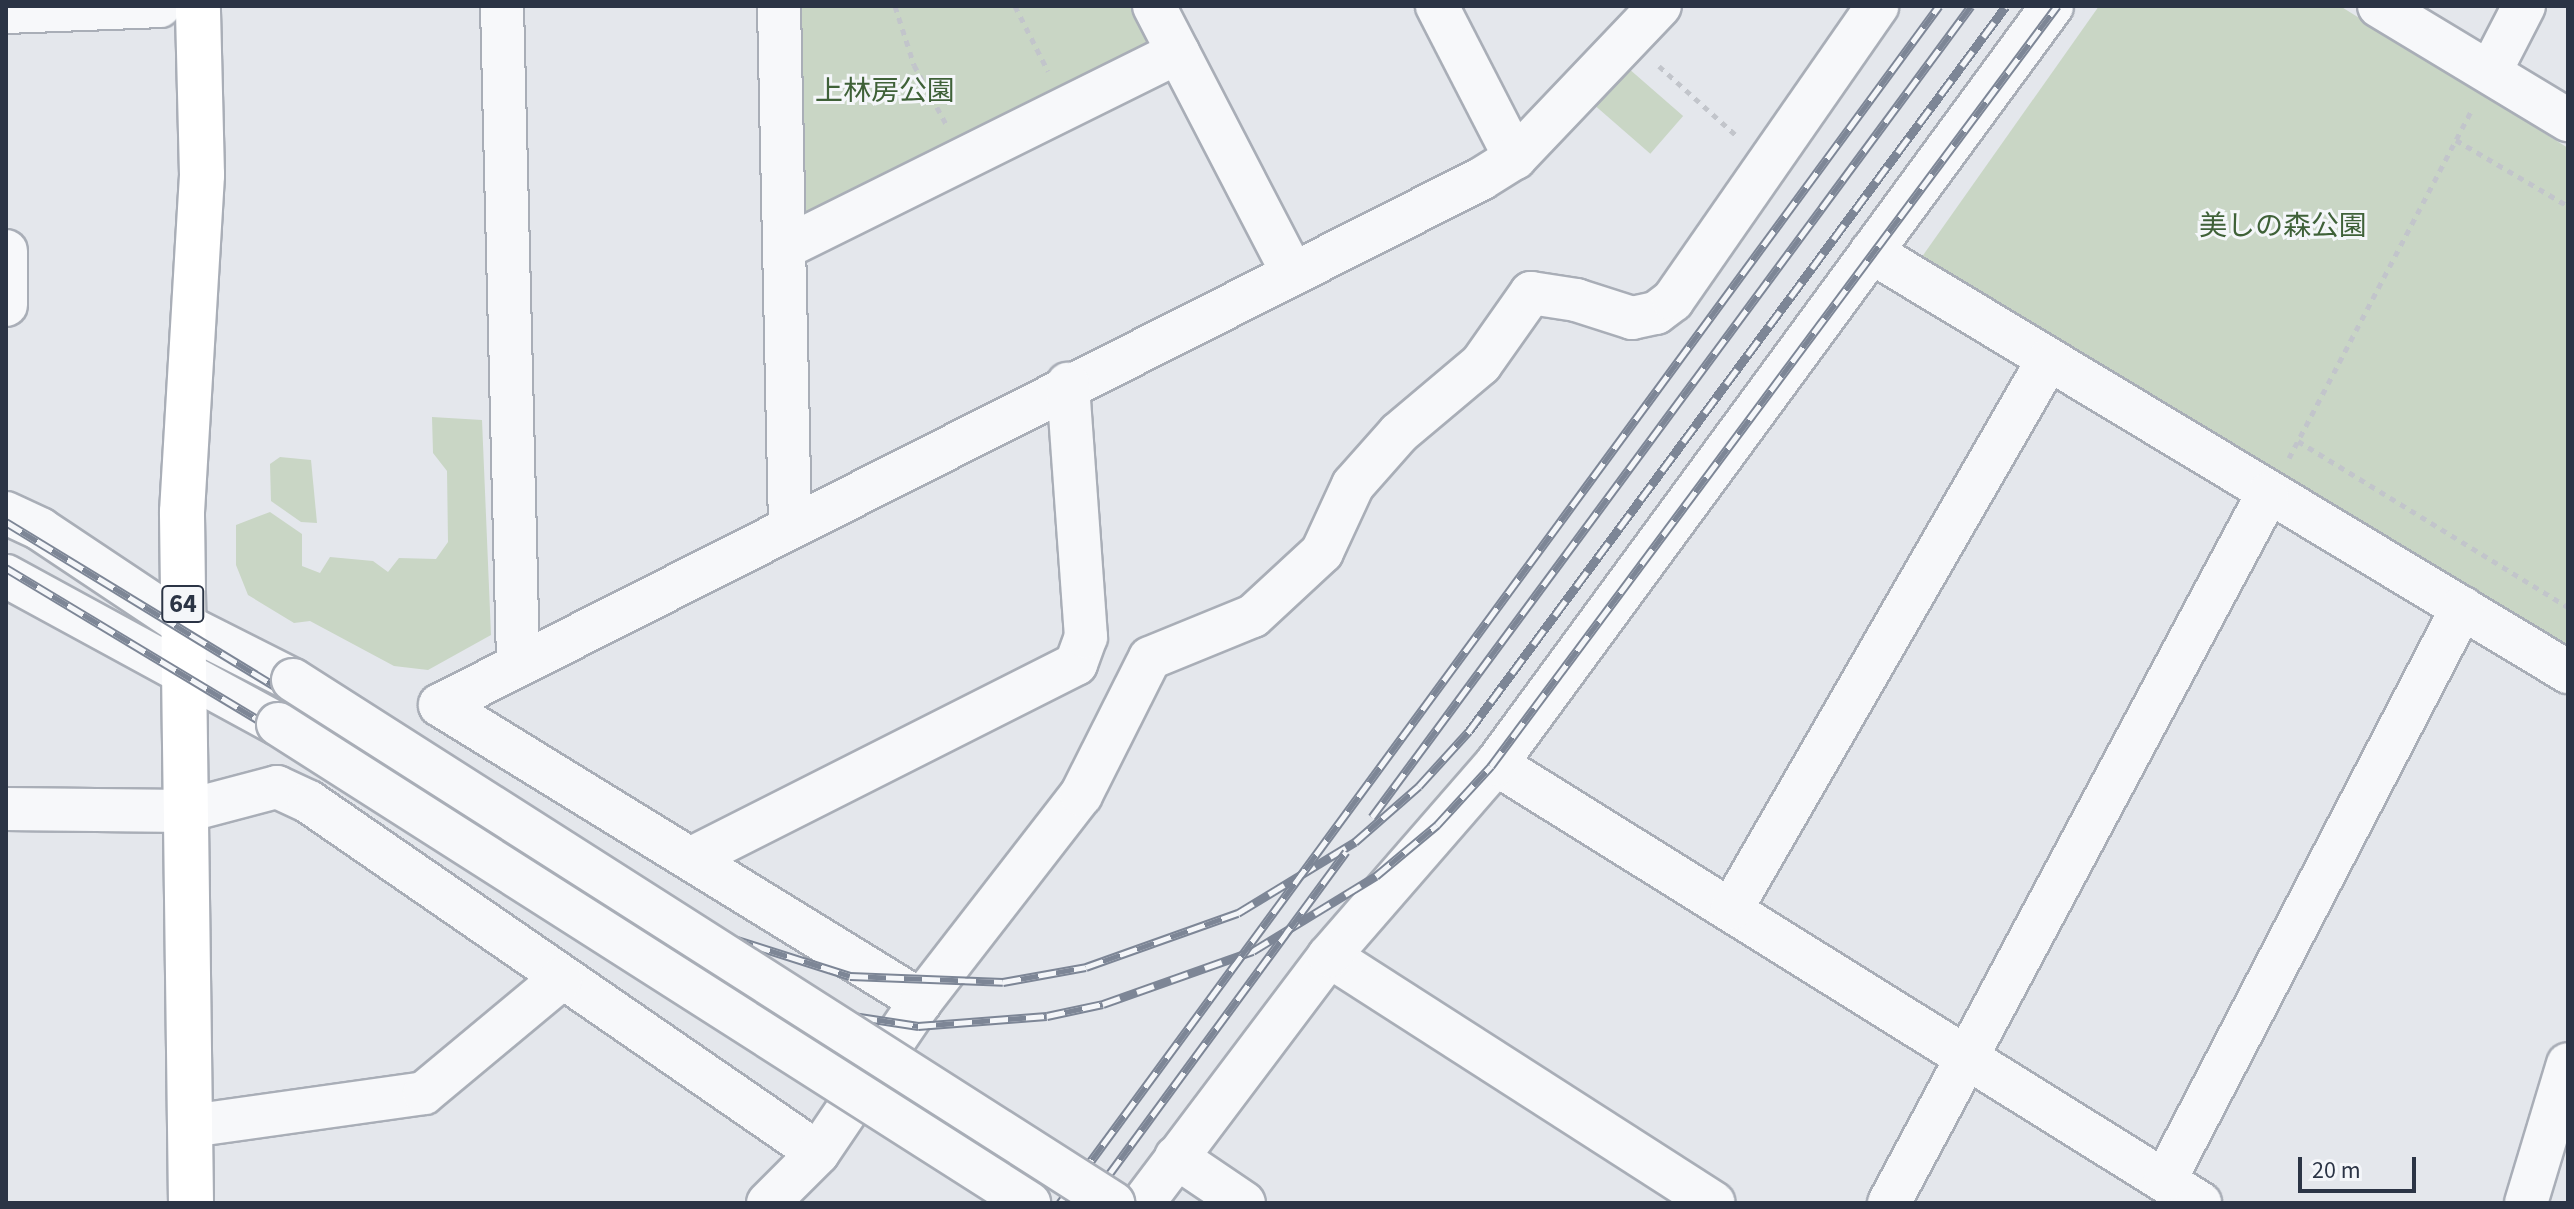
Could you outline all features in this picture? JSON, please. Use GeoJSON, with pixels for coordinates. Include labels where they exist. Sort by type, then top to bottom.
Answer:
{"type":"FeatureCollection","features":[{"type":"Feature","properties":{"kind":"main road","name":"64"},"geometry":{"type":"LineString","coordinates":[[191,1203],[182,512],[202,175],[198,6]]}},
{"type":"Feature","properties":{"kind":"street"},"geometry":{"type":"LineString","coordinates":[[6,12],[160,6]]}},
{"type":"Feature","properties":{"kind":"street"},"geometry":{"type":"LineString","coordinates":[[502,6],[518,663]]}},
{"type":"Feature","properties":{"kind":"street"},"geometry":{"type":"LineString","coordinates":[[779,6],[790,525]]}},
{"type":"Feature","properties":{"kind":"street"},"geometry":{"type":"LineString","coordinates":[[1154,6],[1292,272]]}},
{"type":"Feature","properties":{"kind":"street"},"geometry":{"type":"LineString","coordinates":[[1437,6],[1515,158]]}},
{"type":"Feature","properties":{"kind":"street"},"geometry":{"type":"LineString","coordinates":[[921,1001],[694,857],[440,705],[1515,158],[1660,6]]}},
{"type":"Feature","properties":{"kind":"street"},"geometry":{"type":"LineString","coordinates":[[768,1203],[818,1153],[921,1001],[1081,795],[1150,658],[1253,616],[1322,552],[1353,485],[1399,433],[1481,364],[1531,293],[1576,300],[1632,318],[1656,313],[1673,300],[1877,6]]}},
{"type":"Feature","properties":{"kind":"street"},"geometry":{"type":"LineString","coordinates":[[1143,1203],[1329,956],[1496,764],[2052,6]]}},
{"type":"Feature","properties":{"kind":"street"},"geometry":{"type":"LineString","coordinates":[[2379,6],[2568,120]]}},
{"type":"Feature","properties":{"kind":"street"},"geometry":{"type":"LineString","coordinates":[[2490,72],[2524,6]]}},
{"type":"Feature","properties":{"kind":"street"},"geometry":{"type":"LineString","coordinates":[[784,248],[1178,52]]}},
{"type":"Feature","properties":{"kind":"street"},"geometry":{"type":"LineString","coordinates":[[6,251],[6,305]]}},
{"type":"Feature","properties":{"kind":"street"},"geometry":{"type":"LineString","coordinates":[[1871,252],[2267,495],[2568,672]]}},
{"type":"Feature","properties":{"kind":"street"},"geometry":{"type":"LineString","coordinates":[[1732,908],[2048,360]]}},
{"type":"Feature","properties":{"kind":"street"},"geometry":{"type":"LineString","coordinates":[[694,857],[1076,664],[1086,637],[1068,384]]}},
{"type":"Feature","properties":{"kind":"street"},"geometry":{"type":"LineString","coordinates":[[1889,1203],[2267,495]]}},
{"type":"Feature","properties":{"kind":"street"},"geometry":{"type":"LineString","coordinates":[[6,513],[40,529],[184,625],[293,680],[1113,1203]]}},
{"type":"Feature","properties":{"kind":"street"},"geometry":{"type":"LineString","coordinates":[[6,576],[278,724],[1029,1203]]}},
{"type":"Feature","properties":{"kind":"street"},"geometry":{"type":"LineString","coordinates":[[2165,1180],[2462,608]]}},
{"type":"Feature","properties":{"kind":"street"},"geometry":{"type":"LineString","coordinates":[[1496,764],[1732,908],[1967,1060],[2200,1203]]}},
{"type":"Feature","properties":{"kind":"street"},"geometry":{"type":"LineString","coordinates":[[6,809],[186,811],[277,787],[309,802],[561,979],[818,1153]]}},
{"type":"Feature","properties":{"kind":"street"},"geometry":{"type":"LineString","coordinates":[[1329,956],[1714,1203]]}},
{"type":"Feature","properties":{"kind":"street"},"geometry":{"type":"LineString","coordinates":[[190,1126],[424,1093],[561,979]]}},
{"type":"Feature","properties":{"kind":"street"},"geometry":{"type":"LineString","coordinates":[[2526,1203],[2568,1064]]}},
{"type":"Feature","properties":{"kind":"street"},"geometry":{"type":"LineString","coordinates":[[1176,1157],[1244,1203]]}},
{"type":"Feature","properties":{"kind":"path"},"geometry":{"type":"LineString","coordinates":[[895,6],[914,65],[946,125],[959,118]]}},
{"type":"Feature","properties":{"kind":"path"},"geometry":{"type":"LineString","coordinates":[[1015,6],[1049,72]]}},
{"type":"Feature","properties":{"kind":"path"},"geometry":{"type":"LineString","coordinates":[[1629,38],[1767,164]]}},
{"type":"Feature","properties":{"kind":"path"},"geometry":{"type":"LineString","coordinates":[[1036,79],[1061,66]]}},
{"type":"Feature","properties":{"kind":"path"},"geometry":{"type":"LineString","coordinates":[[2568,206],[2456,140],[2298,441],[2568,607]]}},
{"type":"Feature","properties":{"kind":"green space","name":"上林房公園"},"geometry":{"type":"Polygon","coordinates":[[[798,6],[1135,6],[1158,51],[804,220],[798,6]]]}},
{"type":"Feature","properties":{"kind":"green space","name":"美しの森公園"},"geometry":{"type":"Polygon","coordinates":[[[2099,6],[2340,6],[2568,148],[2568,652],[1919,261],[2099,6]]]}},
{"type":"Feature","properties":{"kind":"green space"},"geometry":{"type":"Polygon","coordinates":[[[1628,68],[1683,116],[1650,154],[1595,106],[1628,68]]]}},
{"type":"Feature","properties":{"kind":"green space"},"geometry":{"type":"Polygon","coordinates":[[[432,417],[482,420],[491,635],[428,670],[394,666],[310,621],[294,623],[248,595],[236,565],[236,525],[270,512],[302,534],[302,566],[320,573],[330,557],[373,561],[388,572],[399,558],[436,559],[448,542],[447,471],[433,453],[432,417]]]}},
{"type":"Feature","properties":{"kind":"green space"},"geometry":{"type":"Polygon","coordinates":[[[280,457],[311,460],[317,523],[301,522],[271,501],[270,464],[280,457]]]}},
{"type":"Feature","properties":{"kind":"railway"},"geometry":{"type":"LineString","coordinates":[[1060,1203],[1939,6]]}},
{"type":"Feature","properties":{"kind":"railway"},"geometry":{"type":"LineString","coordinates":[[1372,817],[1971,6]]}},
{"type":"Feature","properties":{"kind":"railway"},"geometry":{"type":"LineString","coordinates":[[6,522],[596,882],[684,923],[850,976],[1003,982],[1086,967],[1238,913],[1355,842],[1419,786],[1469,731],[2006,6]]}},
{"type":"Feature","properties":{"kind":"railway"},"geometry":{"type":"LineString","coordinates":[[6,568],[578,912],[689,970],[788,1006],[918,1026],[1047,1016],[1103,1004],[1253,951],[1376,876],[1437,825],[1491,766],[2057,6]]}},
{"type":"Feature","properties":{"kind":"railway"},"geometry":{"type":"LineString","coordinates":[[1088,1203],[1346,852]]}}]}
